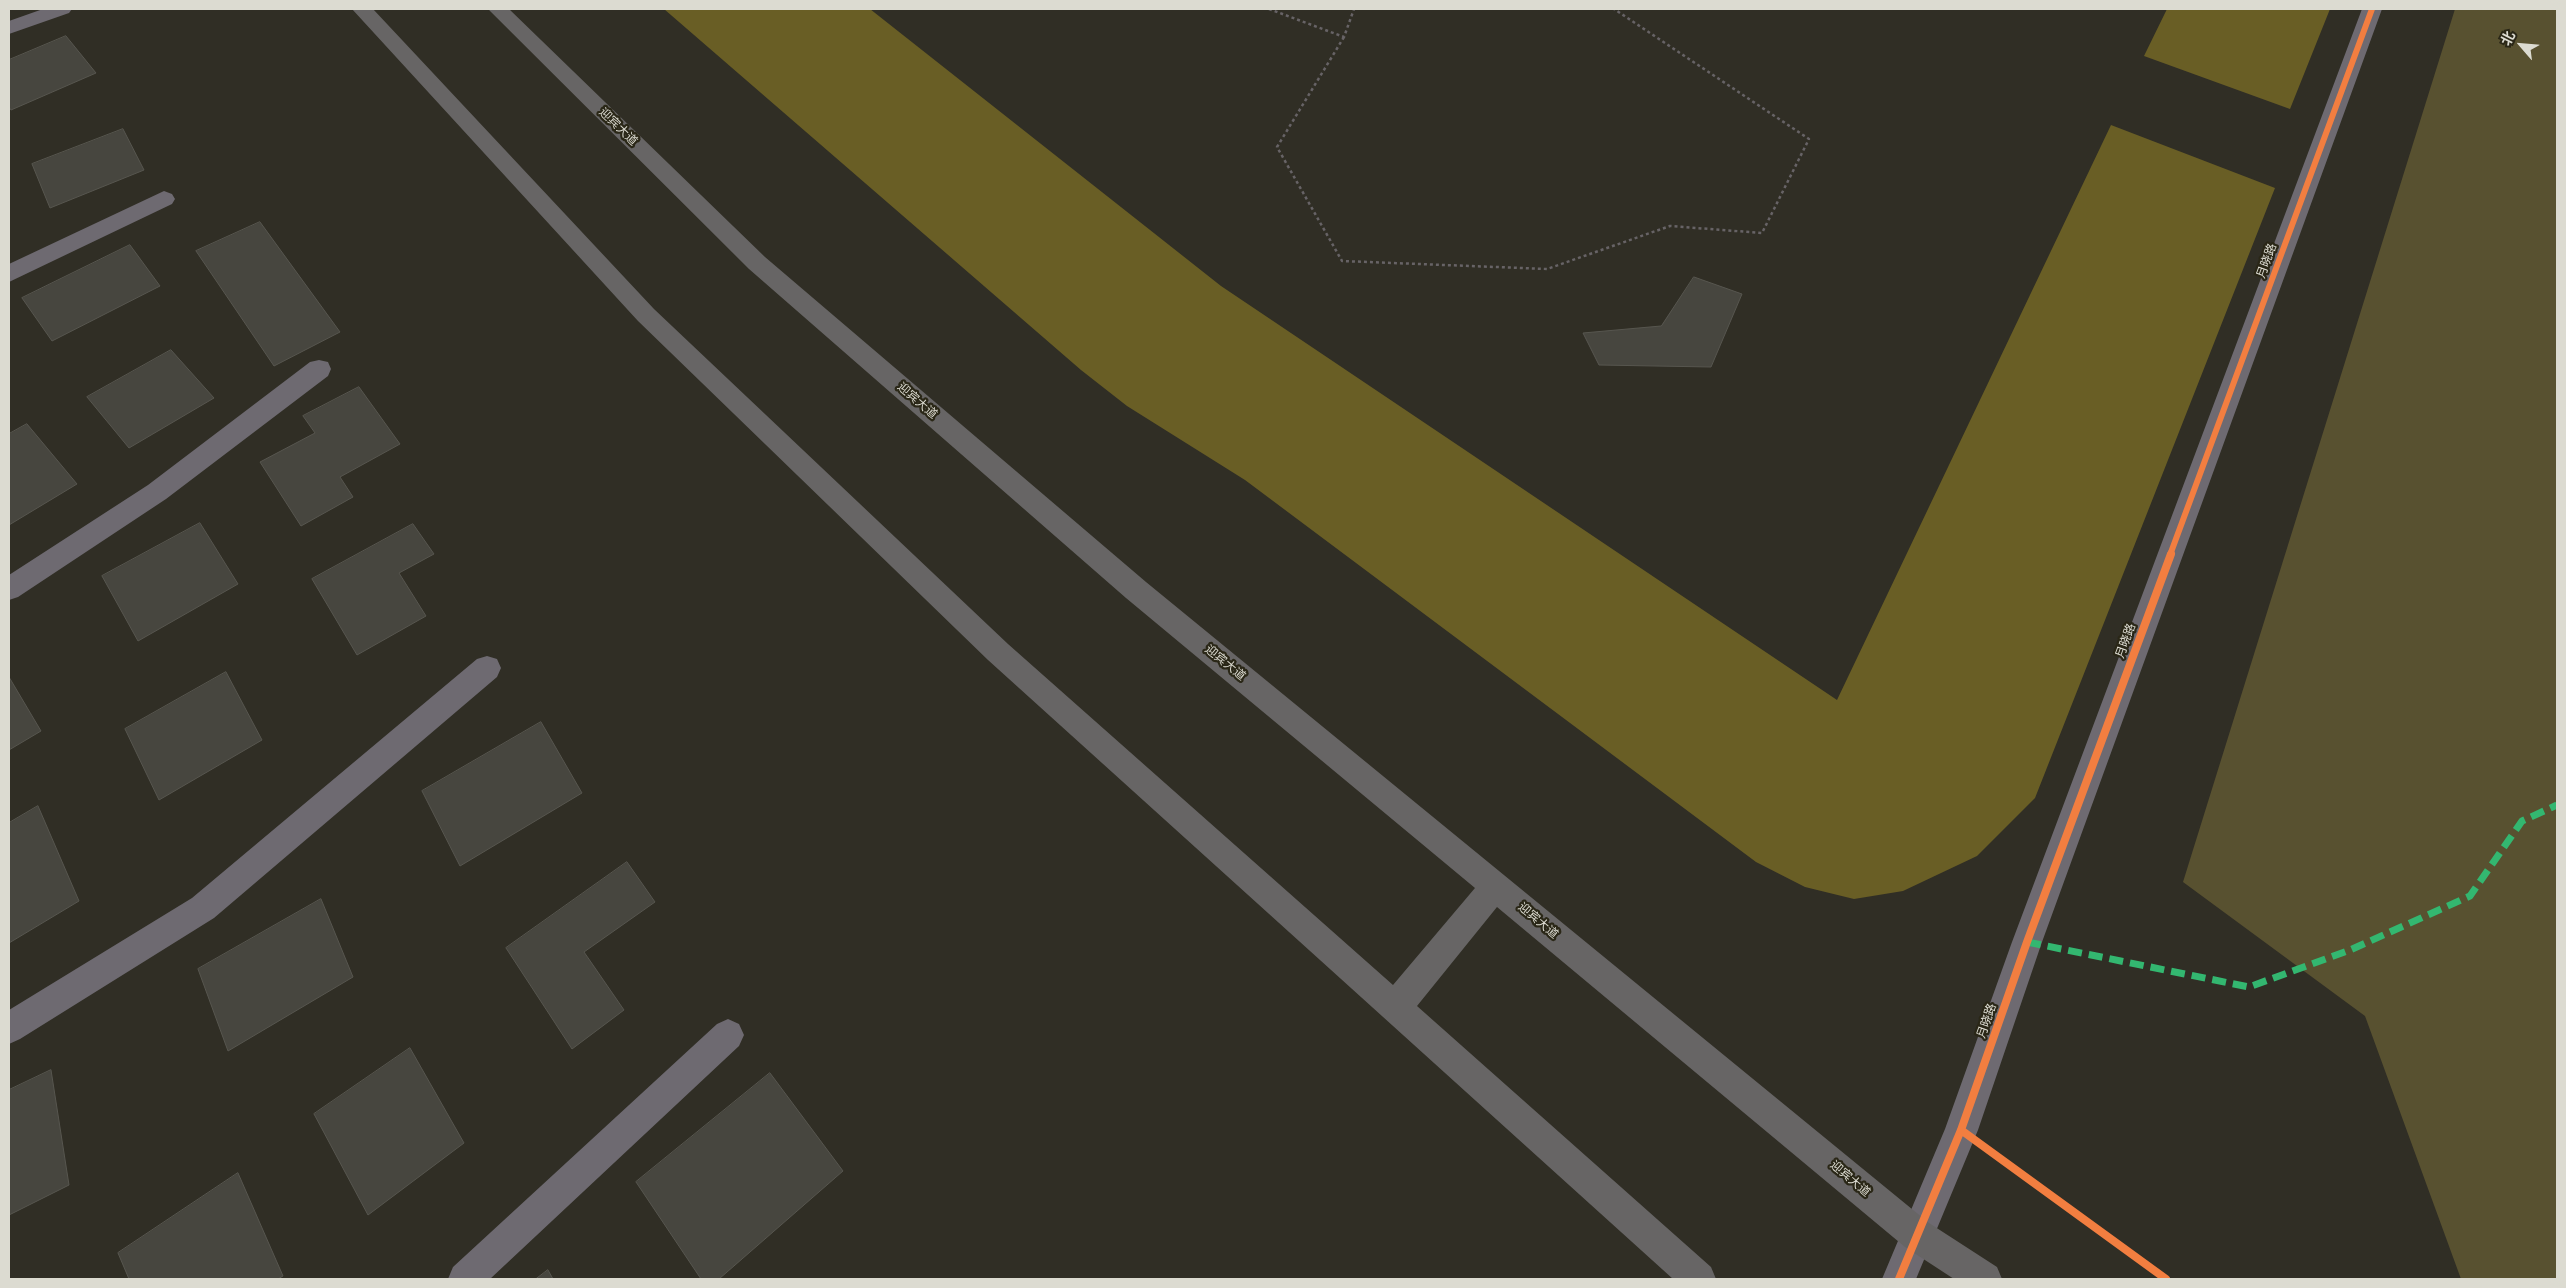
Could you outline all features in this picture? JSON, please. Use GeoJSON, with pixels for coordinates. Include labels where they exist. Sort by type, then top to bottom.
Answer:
{"type":"FeatureCollection","features":[{"type":"Feature","properties":{"kind":"highway"},"geometry":{"type":"LineString","coordinates":[[362,9],[646,315],[998,652],[1699,1279]]}},
{"type":"Feature","properties":{"kind":"highway","name":"迎宾大道"},"geometry":{"type":"LineString","coordinates":[[498,9],[757,263],[1136,590],[1917,1234],[1985,1279]]}},
{"type":"Feature","properties":{"kind":"highway"},"geometry":{"type":"LineString","coordinates":[[1395,1008],[1496,886]]}},
{"type":"Feature","properties":{"kind":"street"},"geometry":{"type":"LineString","coordinates":[[9,28],[62,9]]}},
{"type":"Feature","properties":{"kind":"street","name":"月晓路"},"geometry":{"type":"LineString","coordinates":[[1899,1279],[1960,1130],[2027,942],[2372,9]]}},
{"type":"Feature","properties":{"kind":"street"},"geometry":{"type":"LineString","coordinates":[[9,274],[164,199]]}},
{"type":"Feature","properties":{"kind":"street"},"geometry":{"type":"LineString","coordinates":[[9,589],[158,492],[320,369]]}},
{"type":"Feature","properties":{"kind":"street"},"geometry":{"type":"LineString","coordinates":[[9,1028],[203,908],[488,668]]}},
{"type":"Feature","properties":{"kind":"street"},"geometry":{"type":"LineString","coordinates":[[465,1279],[728,1035]]}},
{"type":"Feature","properties":{"kind":"path"},"geometry":{"type":"LineString","coordinates":[[1268,9],[1344,37]]}},
{"type":"Feature","properties":{"kind":"path"},"geometry":{"type":"LineString","coordinates":[[1354,9],[1344,37],[1277,147],[1342,261],[1548,269],[1670,226],[1762,233],[1809,138],[1614,9]]}},
{"type":"Feature","properties":{"kind":"shaded area"},"geometry":{"type":"Polygon","coordinates":[[[664,9],[870,9],[1221,286],[1837,700],[2111,125],[2275,188],[2035,798],[1977,856],[1903,891],[1854,899],[1805,887],[1756,862],[1245,480],[1127,406],[1081,370],[664,9]]]}},
{"type":"Feature","properties":{"kind":"shaded area"},"geometry":{"type":"Polygon","coordinates":[[[2167,9],[2330,9],[2290,109],[2144,56],[2167,9]]]}},
{"type":"Feature","properties":{"kind":"shaded area"},"geometry":{"type":"Polygon","coordinates":[[[2455,9],[2557,9],[2557,1279],[2461,1279],[2365,1016],[2183,882],[2455,9]]]}},
{"type":"Feature","properties":{"kind":"building"},"geometry":{"type":"Polygon","coordinates":[[[66,36],[96,73],[11,110],[9,107],[9,60],[66,36]]]}},
{"type":"Feature","properties":{"kind":"building"},"geometry":{"type":"Polygon","coordinates":[[[123,129],[144,170],[50,208],[32,164],[123,129]]]}},
{"type":"Feature","properties":{"kind":"building"},"geometry":{"type":"Polygon","coordinates":[[[260,222],[340,332],[274,366],[196,251],[260,222]]]}},
{"type":"Feature","properties":{"kind":"building"},"geometry":{"type":"Polygon","coordinates":[[[130,245],[160,286],[52,341],[22,298],[130,245]]]}},
{"type":"Feature","properties":{"kind":"building"},"geometry":{"type":"Polygon","coordinates":[[[1694,277],[1742,294],[1711,367],[1599,365],[1583,333],[1661,326],[1694,277]]]}},
{"type":"Feature","properties":{"kind":"building"},"geometry":{"type":"Polygon","coordinates":[[[171,350],[214,398],[129,448],[87,397],[171,350]]]}},
{"type":"Feature","properties":{"kind":"building"},"geometry":{"type":"Polygon","coordinates":[[[359,387],[400,444],[340,477],[353,497],[301,526],[260,462],[315,433],[303,416],[359,387]]]}},
{"type":"Feature","properties":{"kind":"building"},"geometry":{"type":"Polygon","coordinates":[[[27,424],[77,484],[9,525],[9,434],[27,424]]]}},
{"type":"Feature","properties":{"kind":"building"},"geometry":{"type":"Polygon","coordinates":[[[200,523],[238,584],[138,641],[102,576],[200,523]]]}},
{"type":"Feature","properties":{"kind":"building"},"geometry":{"type":"Polygon","coordinates":[[[413,524],[434,554],[399,573],[426,616],[357,655],[312,579],[413,524]]]}},
{"type":"Feature","properties":{"kind":"building"},"geometry":{"type":"Polygon","coordinates":[[[226,672],[262,740],[159,800],[125,729],[226,672]]]}},
{"type":"Feature","properties":{"kind":"building"},"geometry":{"type":"Polygon","coordinates":[[[9,677],[41,731],[9,750],[9,677]]]}},
{"type":"Feature","properties":{"kind":"building"},"geometry":{"type":"Polygon","coordinates":[[[541,722],[582,793],[460,866],[422,791],[541,722]]]}},
{"type":"Feature","properties":{"kind":"building"},"geometry":{"type":"Polygon","coordinates":[[[38,806],[79,901],[9,943],[9,823],[38,806]]]}},
{"type":"Feature","properties":{"kind":"building"},"geometry":{"type":"Polygon","coordinates":[[[627,862],[655,902],[584,952],[624,1010],[572,1049],[506,948],[627,862]]]}},
{"type":"Feature","properties":{"kind":"building"},"geometry":{"type":"Polygon","coordinates":[[[321,899],[353,977],[228,1051],[198,969],[321,899]]]}},
{"type":"Feature","properties":{"kind":"building"},"geometry":{"type":"Polygon","coordinates":[[[410,1048],[464,1143],[368,1215],[314,1114],[410,1048]]]}},
{"type":"Feature","properties":{"kind":"building"},"geometry":{"type":"Polygon","coordinates":[[[51,1070],[69,1185],[9,1215],[9,1090],[51,1070]]]}},
{"type":"Feature","properties":{"kind":"building"},"geometry":{"type":"Polygon","coordinates":[[[770,1073],[843,1171],[719,1279],[701,1279],[636,1182],[770,1073]]]}},
{"type":"Feature","properties":{"kind":"building"},"geometry":{"type":"Polygon","coordinates":[[[238,1173],[283,1276],[278,1279],[129,1279],[118,1253],[238,1173]]]}},
{"type":"Feature","properties":{"kind":"building"},"geometry":{"type":"Polygon","coordinates":[[[548,1270],[553,1279],[536,1279],[548,1270]]]}},
{"type":"Feature","properties":{"kind":"marked path"},"geometry":{"type":"LineString","coordinates":[[2027,942],[2249,987],[2350,950],[2470,896],[2522,821],[2557,805]]}},
{"type":"Feature","properties":{"kind":"cycle path"},"geometry":{"type":"LineString","coordinates":[[1899,1279],[1961,1130],[2027,942],[2372,9]]}},
{"type":"Feature","properties":{"kind":"cycle path"},"geometry":{"type":"LineString","coordinates":[[1961,1130],[2166,1279]]}}]}
